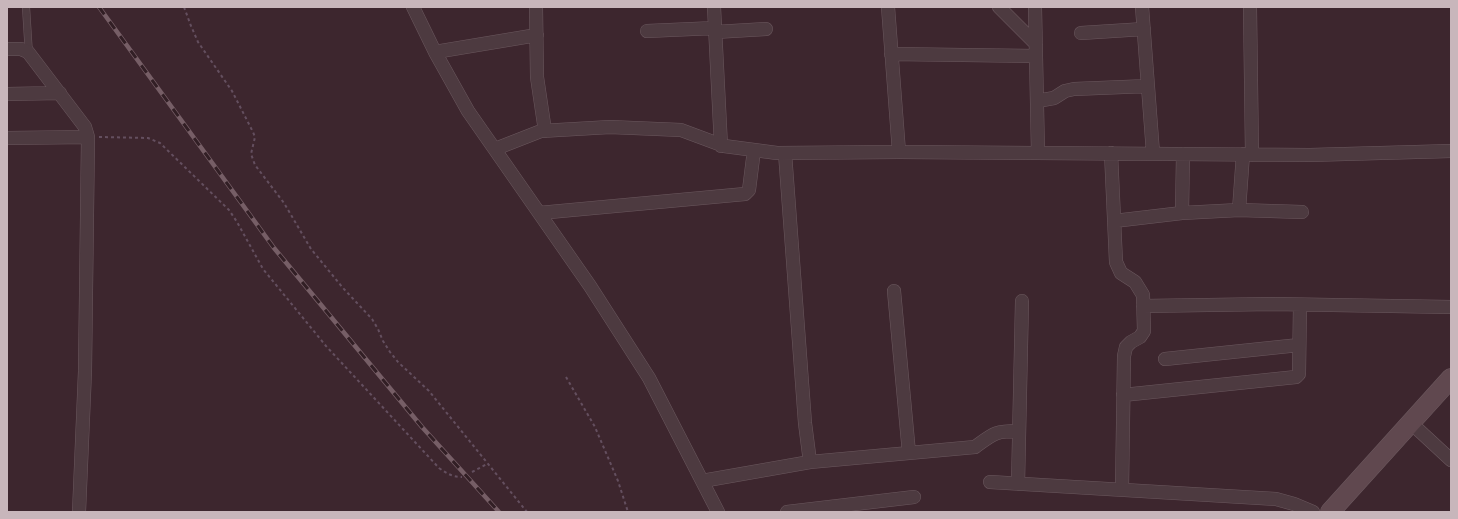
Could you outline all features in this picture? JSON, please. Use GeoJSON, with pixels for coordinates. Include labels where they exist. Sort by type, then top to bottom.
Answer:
{"type":"FeatureCollection","features":[{"type":"Feature","properties":{"kind":"main road"},"geometry":{"type":"LineString","coordinates":[[1330,512],[1451,378]]}},
{"type":"Feature","properties":{"kind":"street"},"geometry":{"type":"LineString","coordinates":[[413,7],[435,52],[468,111],[590,286],[649,378],[718,512]]}},
{"type":"Feature","properties":{"kind":"street"},"geometry":{"type":"LineString","coordinates":[[536,7],[537,76],[545,131]]}},
{"type":"Feature","properties":{"kind":"street"},"geometry":{"type":"LineString","coordinates":[[714,7],[721,146]]}},
{"type":"Feature","properties":{"kind":"street"},"geometry":{"type":"LineString","coordinates":[[888,7],[899,152]]}},
{"type":"Feature","properties":{"kind":"street"},"geometry":{"type":"LineString","coordinates":[[999,7],[1036,50]]}},
{"type":"Feature","properties":{"kind":"street"},"geometry":{"type":"LineString","coordinates":[[1035,7],[1038,153]]}},
{"type":"Feature","properties":{"kind":"street"},"geometry":{"type":"LineString","coordinates":[[1142,7],[1153,153]]}},
{"type":"Feature","properties":{"kind":"street"},"geometry":{"type":"LineString","coordinates":[[1238,210],[1247,154],[1250,7]]}},
{"type":"Feature","properties":{"kind":"street"},"geometry":{"type":"LineString","coordinates":[[647,31],[766,29]]}},
{"type":"Feature","properties":{"kind":"street"},"geometry":{"type":"LineString","coordinates":[[1081,33],[1144,29]]}},
{"type":"Feature","properties":{"kind":"street"},"geometry":{"type":"LineString","coordinates":[[435,52],[536,35]]}},
{"type":"Feature","properties":{"kind":"street"},"geometry":{"type":"LineString","coordinates":[[7,49],[21,49],[29,55],[85,127],[88,136],[85,371],[79,512]]}},
{"type":"Feature","properties":{"kind":"street"},"geometry":{"type":"LineString","coordinates":[[891,54],[1036,50]]}},
{"type":"Feature","properties":{"kind":"street"},"geometry":{"type":"LineString","coordinates":[[1037,101],[1054,98],[1066,91],[1074,89],[1148,86]]}},
{"type":"Feature","properties":{"kind":"street"},"geometry":{"type":"LineString","coordinates":[[7,94],[60,93]]}},
{"type":"Feature","properties":{"kind":"street"},"geometry":{"type":"LineString","coordinates":[[495,149],[536,132],[610,127],[677,129],[688,131],[721,146],[785,153],[899,152],[1310,155],[1451,151]]}},
{"type":"Feature","properties":{"kind":"street"},"geometry":{"type":"LineString","coordinates":[[7,138],[88,136]]}},
{"type":"Feature","properties":{"kind":"street"},"geometry":{"type":"LineString","coordinates":[[539,213],[745,194],[749,190],[754,150]]}},
{"type":"Feature","properties":{"kind":"street"},"geometry":{"type":"LineString","coordinates":[[785,153],[805,423],[810,462]]}},
{"type":"Feature","properties":{"kind":"street"},"geometry":{"type":"LineString","coordinates":[[1111,153],[1116,262],[1121,273],[1135,282],[1143,295],[1144,331],[1140,337],[1126,347],[1124,356],[1122,490]]}},
{"type":"Feature","properties":{"kind":"street"},"geometry":{"type":"LineString","coordinates":[[1182,213],[1183,154]]}},
{"type":"Feature","properties":{"kind":"street"},"geometry":{"type":"LineString","coordinates":[[1114,221],[1182,213],[1238,210],[1302,212]]}},
{"type":"Feature","properties":{"kind":"street"},"geometry":{"type":"LineString","coordinates":[[894,291],[909,453]]}},
{"type":"Feature","properties":{"kind":"street"},"geometry":{"type":"LineString","coordinates":[[1018,484],[1022,301]]}},
{"type":"Feature","properties":{"kind":"street"},"geometry":{"type":"LineString","coordinates":[[1143,306],[1300,305],[1451,307]]}},
{"type":"Feature","properties":{"kind":"street"},"geometry":{"type":"LineString","coordinates":[[1123,395],[1296,378],[1299,374],[1300,305]]}},
{"type":"Feature","properties":{"kind":"street"},"geometry":{"type":"LineString","coordinates":[[1165,359],[1299,345]]}},
{"type":"Feature","properties":{"kind":"street"},"geometry":{"type":"LineString","coordinates":[[1411,423],[1451,460]]}},
{"type":"Feature","properties":{"kind":"street"},"geometry":{"type":"LineString","coordinates":[[702,481],[810,462],[975,446],[996,433],[1019,431]]}},
{"type":"Feature","properties":{"kind":"street"},"geometry":{"type":"LineString","coordinates":[[990,482],[1276,499],[1294,504],[1313,512]]}},
{"type":"Feature","properties":{"kind":"street"},"geometry":{"type":"LineString","coordinates":[[791,512],[914,497]]}},
{"type":"Feature","properties":{"kind":"lane"},"geometry":{"type":"LineString","coordinates":[[26,7],[29,55]]}},
{"type":"Feature","properties":{"kind":"path"},"geometry":{"type":"LineString","coordinates":[[184,7],[190,26],[198,42],[232,91],[253,132],[254,137],[251,154],[255,165],[284,203],[312,249],[342,288],[372,319],[390,352],[398,362],[429,391],[526,512]]}},
{"type":"Feature","properties":{"kind":"path"},"geometry":{"type":"LineString","coordinates":[[88,136],[148,138],[160,143],[229,210],[263,269],[326,346],[439,468],[456,477],[462,476]]}},
{"type":"Feature","properties":{"kind":"path"},"geometry":{"type":"LineString","coordinates":[[566,377],[595,427],[618,481],[628,512]]}},
{"type":"Feature","properties":{"kind":"path"},"geometry":{"type":"LineString","coordinates":[[472,472],[487,464]]}},
{"type":"Feature","properties":{"kind":"railway"},"geometry":{"type":"LineString","coordinates":[[99,7],[274,248],[422,427],[499,512]]}}]}
